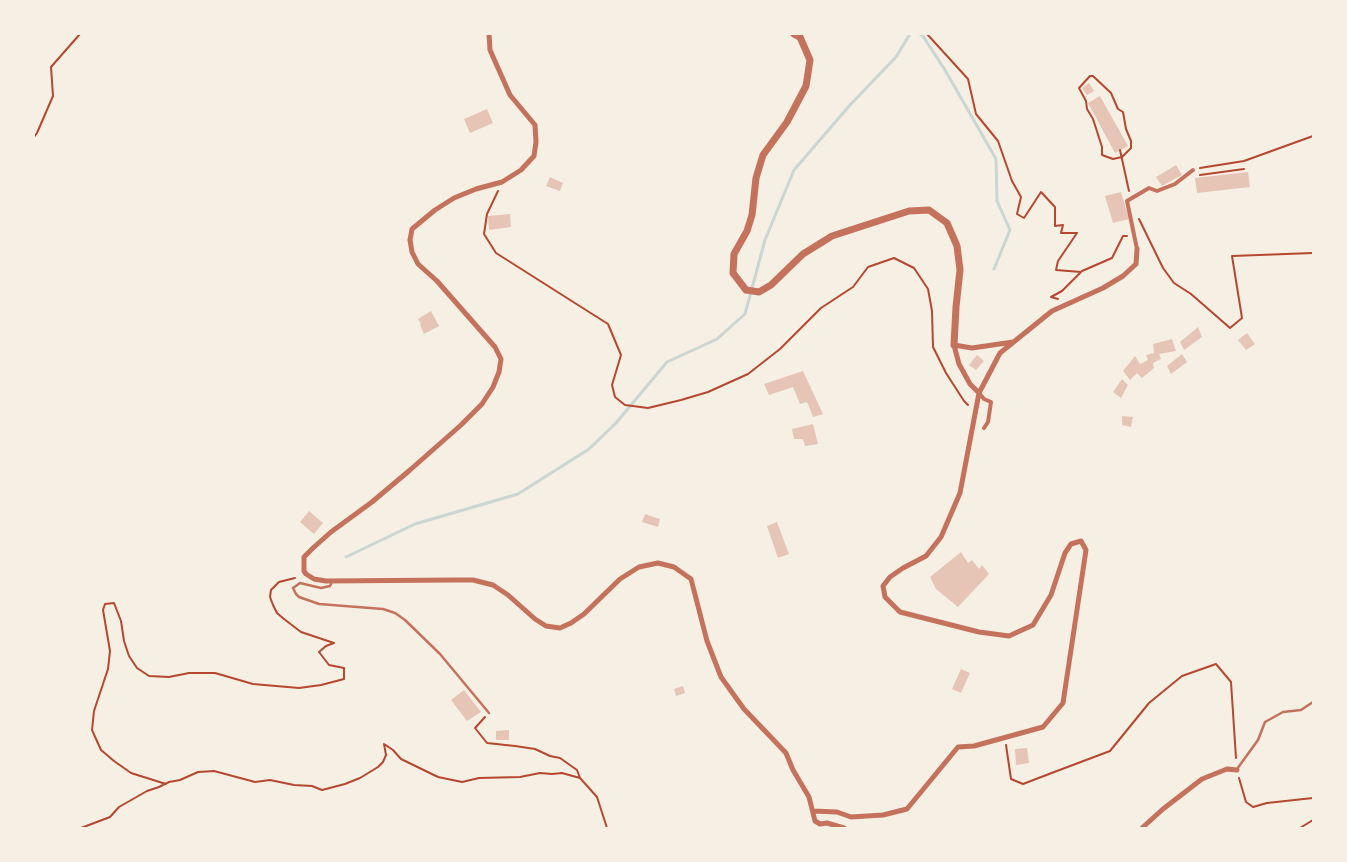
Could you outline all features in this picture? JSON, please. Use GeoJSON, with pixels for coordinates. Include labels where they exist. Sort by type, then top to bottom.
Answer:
{"type":"FeatureCollection","features":[{"type":"Feature","properties":{"kind":"street"},"geometry":{"type":"LineString","coordinates":[[489,34],[490,50],[510,95],[535,124],[536,142],[534,156],[521,170],[502,182],[461,195],[435,210],[412,228],[410,240],[412,252],[418,264],[496,347],[501,359],[499,372],[493,387],[482,404],[436,448],[372,502],[331,532],[313,548],[304,558],[304,571],[314,579],[333,581],[473,580],[493,585],[535,619],[546,626],[560,628],[584,614],[620,579],[639,567],[658,563],[674,567],[691,579],[707,641],[721,677],[744,709],[786,753],[793,770],[809,797],[815,821],[820,824],[844,828]]}},
{"type":"Feature","properties":{"kind":"street"},"geometry":{"type":"LineString","coordinates":[[794,34],[800,37],[810,60],[806,86],[787,122],[762,155],[756,178],[752,215],[748,231],[734,254],[733,273],[746,290],[759,292],[771,285],[803,254],[832,236],[909,211],[929,210],[947,223],[957,246],[960,270],[954,345],[959,364],[970,384],[984,399],[991,402],[988,422],[984,428]]}},
{"type":"Feature","properties":{"kind":"street"},"geometry":{"type":"LineString","coordinates":[[812,811],[837,812],[851,817],[883,815],[907,809],[958,747],[974,746],[1043,727],[1063,703],[1086,550],[1081,541],[1071,544],[1064,553],[1052,595],[1033,624],[1009,636],[979,632],[900,612],[885,597],[883,586],[897,572],[926,556],[941,537],[960,492],[979,393],[1000,353],[1052,311],[1103,288],[1123,276],[1136,264],[1137,250],[1127,201],[1149,188],[1157,190],[1175,184],[1193,170]]}},
{"type":"Feature","properties":{"kind":"street"},"geometry":{"type":"LineString","coordinates":[[954,345],[972,348],[1015,341]]}},
{"type":"Feature","properties":{"kind":"street"},"geometry":{"type":"LineString","coordinates":[[1142,828],[1182,792],[1202,779],[1228,769],[1237,770]]}},
{"type":"Feature","properties":{"kind":"lane"},"geometry":{"type":"LineString","coordinates":[[333,581],[330,586],[321,588],[300,583],[293,588],[299,597],[318,604],[383,608],[395,613],[405,620],[440,654],[489,713]]}},
{"type":"Feature","properties":{"kind":"lane"},"geometry":{"type":"LineString","coordinates":[[1237,770],[1258,740],[1265,722],[1283,712],[1301,710],[1313,702]]}},
{"type":"Feature","properties":{"kind":"path"},"geometry":{"type":"LineString","coordinates":[[34,137],[53,96],[51,67],[80,34]]}},
{"type":"Feature","properties":{"kind":"path"},"geometry":{"type":"LineString","coordinates":[[927,34],[968,79],[976,114],[998,141],[1012,181],[1021,197],[1017,214],[1024,218],[1042,192],[1055,207],[1055,226],[1063,225],[1061,234],[1077,233],[1058,261],[1056,270],[1081,272]]}},
{"type":"Feature","properties":{"kind":"path"},"geometry":{"type":"LineString","coordinates":[[1090,76],[1093,76],[1111,93],[1118,109],[1123,112],[1126,129],[1131,141],[1131,148],[1122,157],[1113,158],[1102,155],[1102,147],[1093,119],[1079,88],[1090,76]]}},
{"type":"Feature","properties":{"kind":"path"},"geometry":{"type":"LineString","coordinates":[[1193,170],[1244,161],[1313,136]]}},
{"type":"Feature","properties":{"kind":"path"},"geometry":{"type":"LineString","coordinates":[[1120,150],[1131,199]]}},
{"type":"Feature","properties":{"kind":"path"},"geometry":{"type":"LineString","coordinates":[[1197,175],[1244,169]]}},
{"type":"Feature","properties":{"kind":"path"},"geometry":{"type":"LineString","coordinates":[[502,182],[487,214],[484,234],[496,253],[608,324],[621,355],[612,385],[615,397],[625,405],[648,408],[681,400],[708,392],[748,374],[780,349],[820,308],[853,287],[868,267],[894,258],[914,268],[928,289],[932,312],[933,347],[946,374],[964,401],[975,410]]}},
{"type":"Feature","properties":{"kind":"path"},"geometry":{"type":"LineString","coordinates":[[1138,215],[1163,268],[1174,283],[1191,294],[1230,328],[1242,318],[1232,256],[1313,253]]}},
{"type":"Feature","properties":{"kind":"path"},"geometry":{"type":"LineString","coordinates":[[1069,304],[1051,297],[1062,291],[1081,272],[1112,258],[1123,236]]}},
{"type":"Feature","properties":{"kind":"path"},"geometry":{"type":"LineString","coordinates":[[166,784],[131,773],[114,761],[101,750],[92,730],[94,711],[108,669],[110,651],[103,610],[105,604],[114,603],[121,621],[124,641],[129,656],[137,668],[149,676],[169,677],[189,672],[215,673],[253,684],[299,688],[321,685],[344,679],[344,668],[329,664],[319,652],[326,646],[334,643],[301,632],[278,613],[270,597],[271,590],[278,582],[306,574]]}},
{"type":"Feature","properties":{"kind":"path"},"geometry":{"type":"LineString","coordinates":[[1005,737],[1011,779],[1023,784],[1110,750],[1149,703],[1182,676],[1216,664],[1231,682],[1237,770],[1246,802],[1252,807],[1267,803],[1313,798]]}},
{"type":"Feature","properties":{"kind":"path"},"geometry":{"type":"LineString","coordinates":[[489,713],[475,728],[486,743],[535,750],[560,758],[577,770],[580,778],[597,797],[607,828]]}},
{"type":"Feature","properties":{"kind":"path"},"geometry":{"type":"LineString","coordinates":[[81,828],[110,817],[119,807],[147,791],[198,772],[214,771],[255,782],[270,780],[294,786],[312,786],[322,790],[360,778],[378,767],[386,755],[384,744],[401,759],[438,777],[462,782],[479,778],[520,777],[540,773],[552,774],[562,772],[580,778]]}},
{"type":"Feature","properties":{"kind":"path"},"geometry":{"type":"LineString","coordinates":[[1300,828],[1313,820]]}},
{"type":"Feature","properties":{"kind":"building"},"geometry":{"type":"Polygon","coordinates":[[[1089,83],[1094,91],[1087,95],[1082,88],[1089,83]]]}},
{"type":"Feature","properties":{"kind":"building"},"geometry":{"type":"Polygon","coordinates":[[[1100,96],[1128,146],[1115,153],[1088,103],[1100,96]]]}},
{"type":"Feature","properties":{"kind":"building"},"geometry":{"type":"Polygon","coordinates":[[[487,109],[493,123],[470,133],[464,119],[487,109]]]}},
{"type":"Feature","properties":{"kind":"building"},"geometry":{"type":"Polygon","coordinates":[[[1176,165],[1182,175],[1162,186],[1156,177],[1176,165]]]}},
{"type":"Feature","properties":{"kind":"building"},"geometry":{"type":"Polygon","coordinates":[[[1248,172],[1250,187],[1197,193],[1195,178],[1248,172]]]}},
{"type":"Feature","properties":{"kind":"building"},"geometry":{"type":"Polygon","coordinates":[[[550,177],[563,183],[560,191],[546,186],[550,177]]]}},
{"type":"Feature","properties":{"kind":"building"},"geometry":{"type":"Polygon","coordinates":[[[1121,192],[1129,219],[1113,223],[1105,196],[1121,192]]]}},
{"type":"Feature","properties":{"kind":"building"},"geometry":{"type":"Polygon","coordinates":[[[510,214],[511,227],[489,230],[488,216],[510,214]]]}},
{"type":"Feature","properties":{"kind":"building"},"geometry":{"type":"Polygon","coordinates":[[[431,311],[439,326],[424,334],[418,319],[431,311]]]}},
{"type":"Feature","properties":{"kind":"building"},"geometry":{"type":"Polygon","coordinates":[[[1198,327],[1202,337],[1184,350],[1180,342],[1198,327]]]}},
{"type":"Feature","properties":{"kind":"building"},"geometry":{"type":"Polygon","coordinates":[[[1247,333],[1255,344],[1246,350],[1238,340],[1247,333]]]}},
{"type":"Feature","properties":{"kind":"building"},"geometry":{"type":"Polygon","coordinates":[[[1172,339],[1176,351],[1159,354],[1161,359],[1153,363],[1154,368],[1142,378],[1137,373],[1130,380],[1123,371],[1135,356],[1140,364],[1148,360],[1146,355],[1154,353],[1153,344],[1172,339]]]}},
{"type":"Feature","properties":{"kind":"building"},"geometry":{"type":"Polygon","coordinates":[[[1182,354],[1187,362],[1171,374],[1167,366],[1182,354]]]}},
{"type":"Feature","properties":{"kind":"building"},"geometry":{"type":"Polygon","coordinates":[[[977,355],[984,361],[976,370],[969,365],[977,355]]]}},
{"type":"Feature","properties":{"kind":"building"},"geometry":{"type":"Polygon","coordinates":[[[803,371],[823,414],[813,417],[807,402],[800,404],[793,387],[769,395],[764,384],[803,371]]]}},
{"type":"Feature","properties":{"kind":"building"},"geometry":{"type":"Polygon","coordinates":[[[1122,379],[1128,385],[1121,398],[1113,392],[1122,379]]]}},
{"type":"Feature","properties":{"kind":"building"},"geometry":{"type":"Polygon","coordinates":[[[1122,416],[1133,417],[1131,427],[1122,425],[1122,416]]]}},
{"type":"Feature","properties":{"kind":"building"},"geometry":{"type":"Polygon","coordinates":[[[813,424],[818,444],[805,446],[803,439],[794,439],[792,429],[813,424]]]}},
{"type":"Feature","properties":{"kind":"building"},"geometry":{"type":"Polygon","coordinates":[[[309,511],[323,523],[314,534],[300,522],[309,511]]]}},
{"type":"Feature","properties":{"kind":"building"},"geometry":{"type":"Polygon","coordinates":[[[645,514],[660,519],[658,527],[642,522],[645,514]]]}},
{"type":"Feature","properties":{"kind":"building"},"geometry":{"type":"Polygon","coordinates":[[[777,522],[789,554],[778,558],[767,526],[777,522]]]}},
{"type":"Feature","properties":{"kind":"building"},"geometry":{"type":"Polygon","coordinates":[[[961,552],[968,563],[972,560],[979,569],[982,565],[989,574],[958,607],[936,589],[930,577],[961,552]]]}},
{"type":"Feature","properties":{"kind":"building"},"geometry":{"type":"Polygon","coordinates":[[[961,669],[970,673],[961,693],[952,689],[961,669]]]}},
{"type":"Feature","properties":{"kind":"building"},"geometry":{"type":"Polygon","coordinates":[[[683,686],[685,693],[676,696],[674,689],[683,686]]]}},
{"type":"Feature","properties":{"kind":"building"},"geometry":{"type":"Polygon","coordinates":[[[464,690],[481,712],[467,721],[451,700],[464,690]]]}},
{"type":"Feature","properties":{"kind":"building"},"geometry":{"type":"Polygon","coordinates":[[[509,730],[509,740],[496,740],[496,731],[509,730]]]}},
{"type":"Feature","properties":{"kind":"building"},"geometry":{"type":"Polygon","coordinates":[[[1027,748],[1029,763],[1016,765],[1015,749],[1027,748]]]}},
{"type":"Feature","properties":{"kind":"waterway"},"geometry":{"type":"LineString","coordinates":[[346,557],[415,524],[518,494],[589,449],[616,423],[667,362],[717,339],[745,314],[765,240],[794,170],[850,105],[896,57],[910,34]]}},
{"type":"Feature","properties":{"kind":"waterway"},"geometry":{"type":"LineString","coordinates":[[920,34],[945,70],[996,159],[997,201],[1010,230],[994,269]]}}]}
